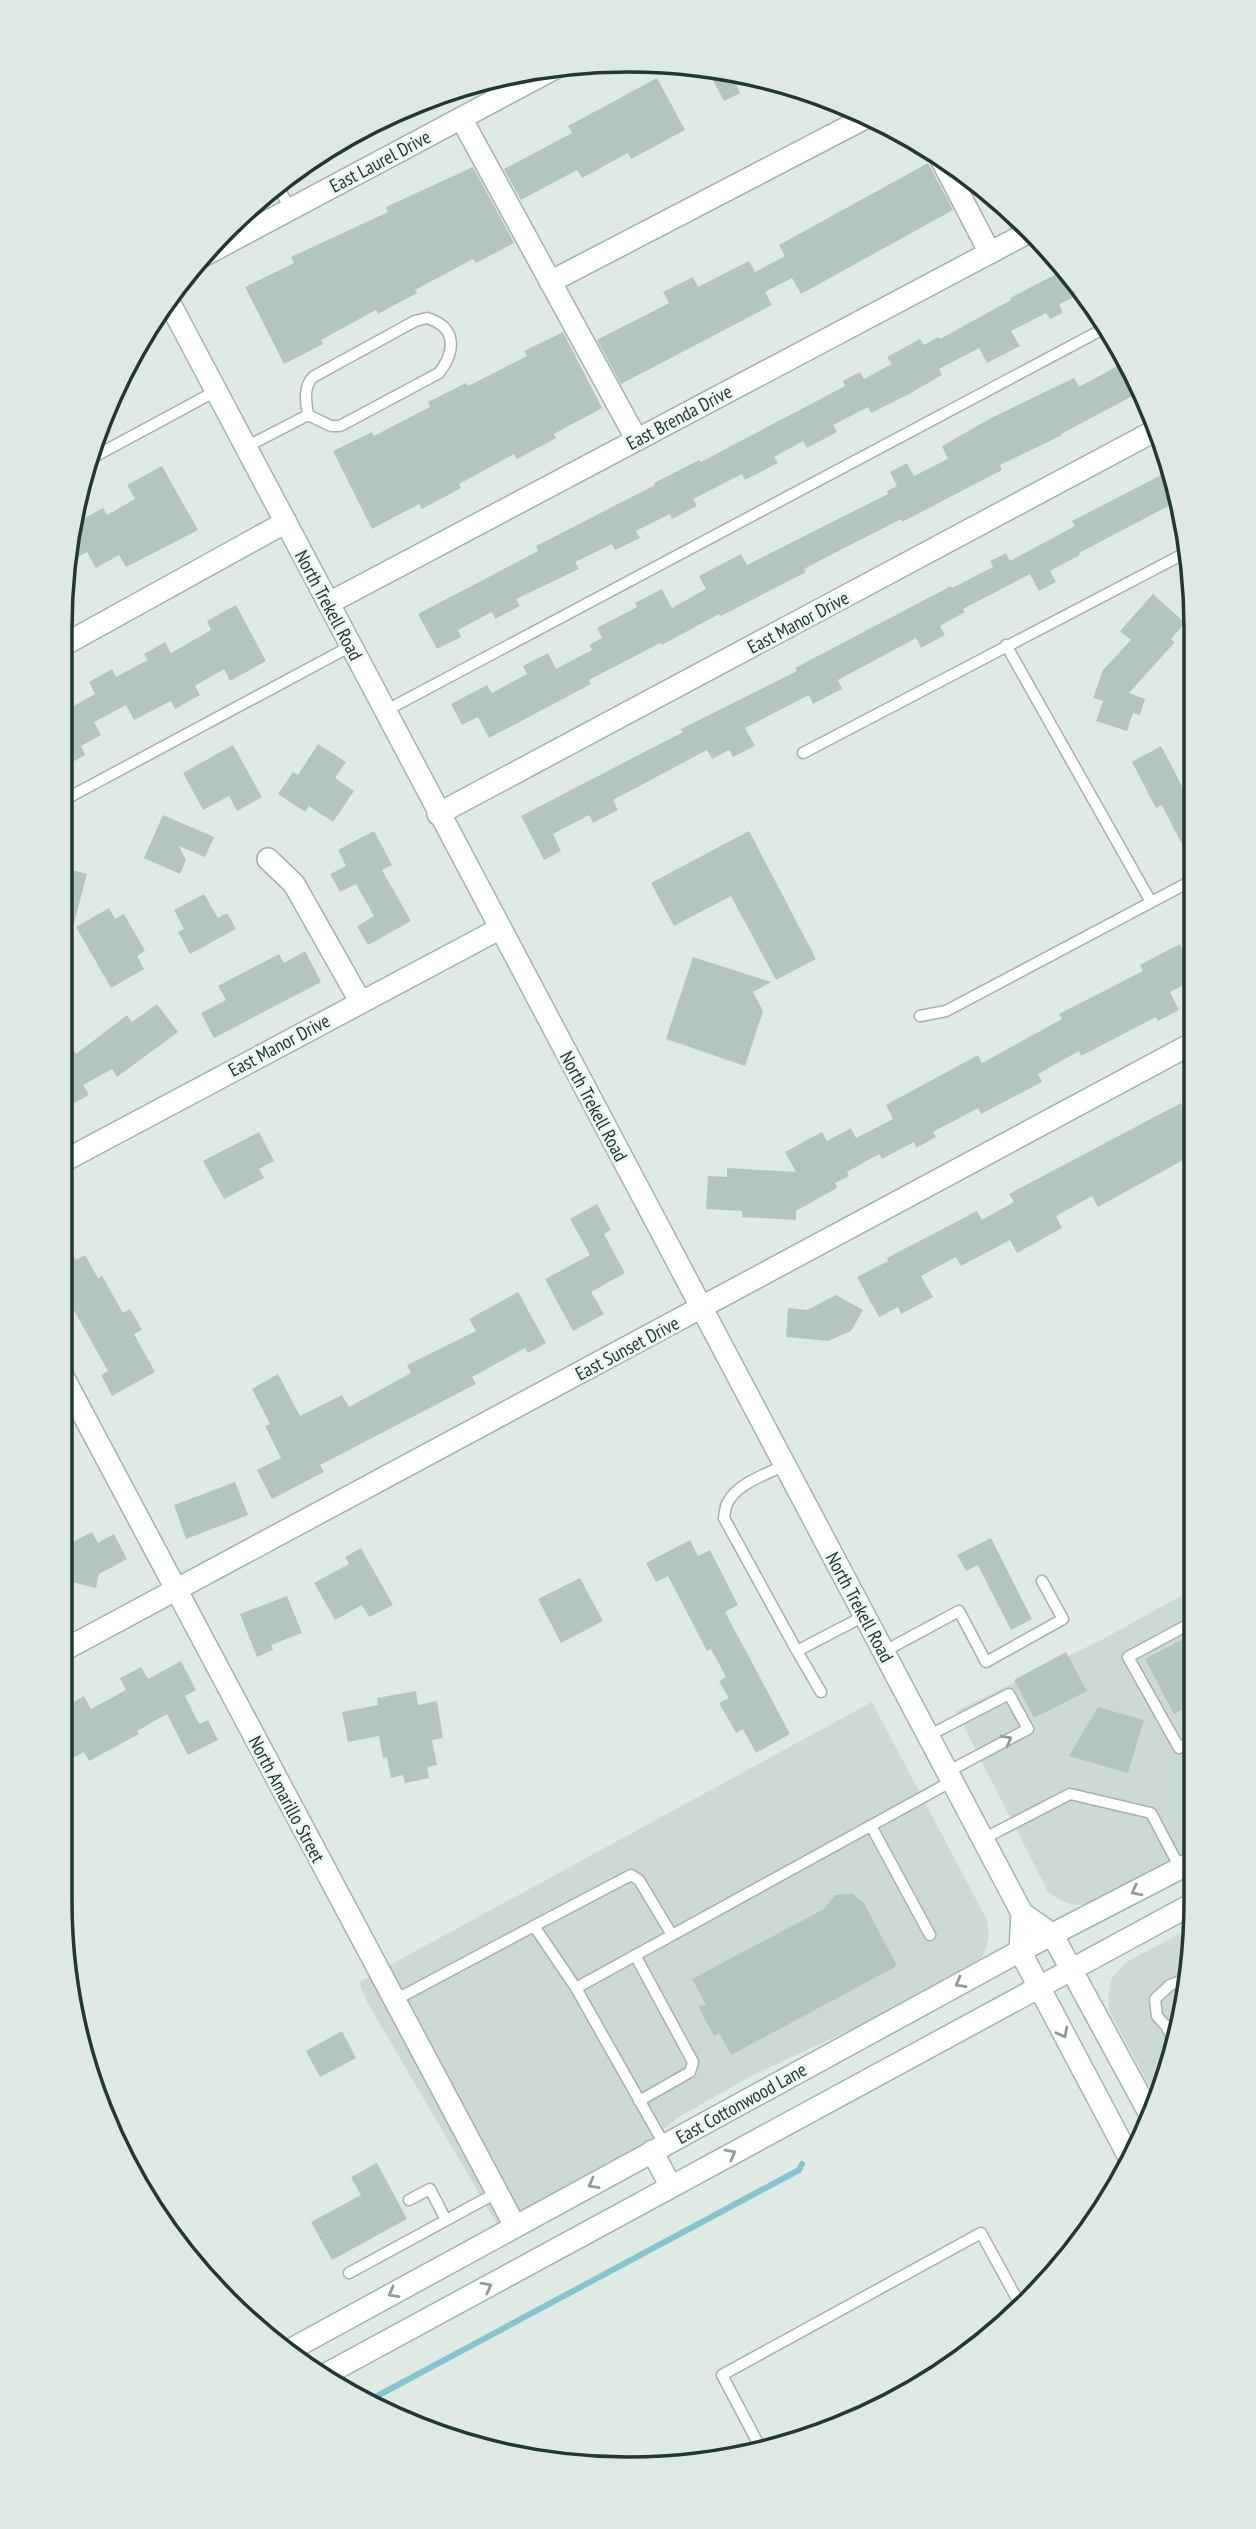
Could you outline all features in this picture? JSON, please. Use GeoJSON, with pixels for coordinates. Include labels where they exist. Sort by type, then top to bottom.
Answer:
{"type":"FeatureCollection","features":[{"type":"Feature","properties":{"kind":"street","name":"East Laurel Drive"},"geometry":{"type":"LineString","coordinates":[[228,243],[530,80]]}},
{"type":"Feature","properties":{"kind":"street"},"geometry":{"type":"LineString","coordinates":[[461,118],[637,440]]}},
{"type":"Feature","properties":{"kind":"street"},"geometry":{"type":"LineString","coordinates":[[550,282],[858,122]]}},
{"type":"Feature","properties":{"kind":"street"},"geometry":{"type":"LineString","coordinates":[[949,174],[990,253]]}},
{"type":"Feature","properties":{"kind":"street","name":"East Brenda Drive"},"geometry":{"type":"LineString","coordinates":[[329,603],[1022,236]]}},
{"type":"Feature","properties":{"kind":"street","name":"North Trekell Road"},"geometry":{"type":"LineString","coordinates":[[173,309],[1022,1913],[1052,1934],[1145,2105]]}},
{"type":"Feature","properties":{"kind":"street","name":"East Manor Drive"},"geometry":{"type":"LineString","coordinates":[[438,814],[1149,434]]}},
{"type":"Feature","properties":{"kind":"street"},"geometry":{"type":"LineString","coordinates":[[72,640],[286,522]]}},
{"type":"Feature","properties":{"kind":"street"},"geometry":{"type":"LineString","coordinates":[[268,859],[294,884],[360,1001]]}},
{"type":"Feature","properties":{"kind":"street","name":"East Manor Drive"},"geometry":{"type":"LineString","coordinates":[[72,1157],[499,929]]}},
{"type":"Feature","properties":{"kind":"street","name":"East Sunset Drive"},"geometry":{"type":"LineString","coordinates":[[72,1645],[1184,1049]]}},
{"type":"Feature","properties":{"kind":"street","name":"North Amarillo Street"},"geometry":{"type":"LineString","coordinates":[[72,1394],[515,2226]]}},
{"type":"Feature","properties":{"kind":"street","name":"East Cottonwood Lane"},"geometry":{"type":"LineString","coordinates":[[296,2347],[1020,1951],[1184,1866]]}},
{"type":"Feature","properties":{"kind":"street","name":"East Cottonwood Lane"},"geometry":{"type":"LineString","coordinates":[[331,2371],[1184,1909]]}},
{"type":"Feature","properties":{"kind":"street"},"geometry":{"type":"LineString","coordinates":[[1022,1913],[1020,1951],[1125,2150]]}},
{"type":"Feature","properties":{"kind":"street"},"geometry":{"type":"LineString","coordinates":[[658,2148],[671,2187]]}},
{"type":"Feature","properties":{"kind":"lane"},"geometry":{"type":"LineString","coordinates":[[282,193],[290,209]]}},
{"type":"Feature","properties":{"kind":"lane"},"geometry":{"type":"LineString","coordinates":[[427,318],[444,326],[452,348],[439,373],[340,426],[331,426],[308,415],[307,389],[308,382],[313,377],[415,321],[427,318]]}},
{"type":"Feature","properties":{"kind":"lane"},"geometry":{"type":"LineString","coordinates":[[385,711],[1099,331]]}},
{"type":"Feature","properties":{"kind":"lane"},"geometry":{"type":"LineString","coordinates":[[100,454],[216,391]]}},
{"type":"Feature","properties":{"kind":"lane"},"geometry":{"type":"LineString","coordinates":[[246,447],[308,415]]}},
{"type":"Feature","properties":{"kind":"lane"},"geometry":{"type":"LineString","coordinates":[[803,753],[1179,556]]}},
{"type":"Feature","properties":{"kind":"lane"},"geometry":{"type":"LineString","coordinates":[[1006,645],[1151,902]]}},
{"type":"Feature","properties":{"kind":"lane"},"geometry":{"type":"LineString","coordinates":[[72,796],[351,646]]}},
{"type":"Feature","properties":{"kind":"lane"},"geometry":{"type":"LineString","coordinates":[[920,1016],[946,1011],[1184,885]]}},
{"type":"Feature","properties":{"kind":"lane"},"geometry":{"type":"LineString","coordinates":[[785,1465],[752,1481],[736,1493],[727,1502],[724,1518],[821,1692]]}},
{"type":"Feature","properties":{"kind":"lane"},"geometry":{"type":"LineString","coordinates":[[883,1652],[959,1611],[986,1661],[1063,1619],[1042,1581]]}},
{"type":"Feature","properties":{"kind":"lane"},"geometry":{"type":"LineString","coordinates":[[797,1651],[864,1616]]}},
{"type":"Feature","properties":{"kind":"lane"},"geometry":{"type":"LineString","coordinates":[[1184,1627],[1128,1657],[1179,1748],[1184,1745]]}},
{"type":"Feature","properties":{"kind":"lane"},"geometry":{"type":"LineString","coordinates":[[576,1988],[871,1826],[1028,1729],[1009,1694],[928,1736]]}},
{"type":"Feature","properties":{"kind":"lane"},"geometry":{"type":"LineString","coordinates":[[983,1839],[1070,1794],[1151,1813],[1184,1858]]}},
{"type":"Feature","properties":{"kind":"lane"},"geometry":{"type":"LineString","coordinates":[[871,1826],[930,1935]]}},
{"type":"Feature","properties":{"kind":"lane"},"geometry":{"type":"LineString","coordinates":[[395,2000],[631,1875],[639,1880],[672,1935]]}},
{"type":"Feature","properties":{"kind":"lane"},"geometry":{"type":"LineString","coordinates":[[534,1926],[576,1988],[639,2101],[658,2148]]}},
{"type":"Feature","properties":{"kind":"lane"},"geometry":{"type":"LineString","coordinates":[[635,1955],[693,2062],[690,2073],[639,2101]]}},
{"type":"Feature","properties":{"kind":"lane"},"geometry":{"type":"LineString","coordinates":[[1169,2031],[1157,2016],[1155,1999],[1170,1985],[1178,1982]]}},
{"type":"Feature","properties":{"kind":"lane"},"geometry":{"type":"LineString","coordinates":[[409,2200],[430,2189],[446,2220]]}},
{"type":"Feature","properties":{"kind":"lane"},"geometry":{"type":"LineString","coordinates":[[349,2273],[498,2192]]}},
{"type":"Feature","properties":{"kind":"lane"},"geometry":{"type":"LineString","coordinates":[[757,2442],[722,2375],[981,2233],[1017,2298]]}},
{"type":"Feature","properties":{"kind":"shaded area"},"geometry":{"type":"Polygon","coordinates":[[[1184,1594],[1184,1854],[1090,1904],[1074,1905],[1059,1900],[1048,1892],[956,1711],[1103,1639],[1184,1594]]]}},
{"type":"Feature","properties":{"kind":"shaded area"},"geometry":{"type":"Polygon","coordinates":[[[872,1702],[987,1920],[989,1936],[986,1950],[978,1963],[913,2001],[753,2075],[679,2117],[628,2156],[498,2226],[366,2000],[359,1982],[872,1702]]]}},
{"type":"Feature","properties":{"kind":"shaded area"},"geometry":{"type":"Polygon","coordinates":[[[1183,1932],[1174,2010],[1151,2090],[1110,2012],[1108,1996],[1112,1978],[1125,1963],[1183,1932]]]}},
{"type":"Feature","properties":{"kind":"shaded area"},"geometry":{"type":"Polygon","coordinates":[[[123,2132],[163,2206],[146,2179],[123,2132]]]}},
{"type":"Feature","properties":{"kind":"building"},"geometry":{"type":"Polygon","coordinates":[[[657,78],[685,130],[631,159],[628,153],[582,178],[577,170],[521,200],[504,169],[572,133],[568,126],[657,78]]]}},
{"type":"Feature","properties":{"kind":"building"},"geometry":{"type":"Polygon","coordinates":[[[712,79],[735,82],[740,93],[724,101],[712,79]]]}},
{"type":"Feature","properties":{"kind":"building"},"geometry":{"type":"Polygon","coordinates":[[[928,163],[953,210],[801,294],[792,278],[765,292],[772,305],[621,384],[597,340],[669,303],[663,292],[693,277],[698,287],[749,261],[755,272],[785,256],[779,245],[928,163]]]}},
{"type":"Feature","properties":{"kind":"building"},"geometry":{"type":"Polygon","coordinates":[[[473,167],[514,243],[476,263],[473,259],[415,290],[417,293],[378,314],[376,310],[321,340],[323,344],[284,364],[245,287],[294,263],[291,257],[388,212],[386,207],[473,167]]]}},
{"type":"Feature","properties":{"kind":"building"},"geometry":{"type":"Polygon","coordinates":[[[1057,274],[1075,297],[1059,304],[1063,313],[1050,319],[1046,313],[1011,331],[1020,346],[987,363],[979,348],[939,369],[942,375],[909,394],[871,413],[868,407],[833,425],[837,432],[807,448],[803,441],[774,457],[778,463],[745,480],[742,474],[693,499],[697,506],[672,519],[670,514],[636,531],[640,538],[615,550],[612,544],[575,562],[579,569],[516,599],[520,606],[495,619],[492,612],[458,630],[461,637],[437,649],[418,614],[538,551],[536,546],[845,386],[843,381],[860,372],[864,379],[892,364],[887,357],[920,339],[924,345],[938,337],[940,339],[1011,300],[1010,298],[1057,274]]]}},
{"type":"Feature","properties":{"kind":"building"},"geometry":{"type":"Polygon","coordinates":[[[563,332],[602,408],[554,434],[556,438],[517,459],[514,454],[459,484],[461,488],[422,509],[419,504],[372,529],[333,451],[372,432],[374,436],[430,407],[428,402],[466,383],[468,386],[527,356],[524,351],[563,332]]]}},
{"type":"Feature","properties":{"kind":"building"},"geometry":{"type":"Polygon","coordinates":[[[1118,366],[1133,396],[1000,465],[1002,470],[823,559],[804,569],[806,572],[721,616],[719,614],[589,680],[591,684],[489,738],[478,717],[462,725],[451,704],[487,685],[492,693],[527,674],[523,666],[548,653],[556,669],[592,650],[589,645],[602,638],[597,628],[637,607],[635,603],[662,589],[672,608],[706,589],[699,576],[741,554],[747,565],[888,494],[887,491],[897,486],[890,472],[907,463],[914,476],[948,459],[942,446],[993,417],[1074,378],[1079,387],[1118,366]]]}},
{"type":"Feature","properties":{"kind":"building"},"geometry":{"type":"Polygon","coordinates":[[[162,466],[198,530],[126,567],[119,555],[96,568],[87,552],[77,557],[82,519],[103,508],[107,515],[135,499],[127,485],[162,466]]]}},
{"type":"Feature","properties":{"kind":"building"},"geometry":{"type":"Polygon","coordinates":[[[1162,474],[1170,505],[1050,571],[1056,582],[1039,591],[1030,574],[963,609],[965,612],[940,626],[945,635],[921,648],[916,638],[838,680],[842,689],[813,704],[809,695],[745,728],[755,746],[733,757],[729,750],[712,759],[707,750],[613,800],[618,810],[593,823],[589,815],[553,834],[561,851],[544,860],[521,816],[683,732],[681,729],[797,671],[795,668],[951,586],[952,588],[993,567],[990,561],[1006,553],[1010,561],[1075,526],[1072,521],[1162,474]]]}},
{"type":"Feature","properties":{"kind":"building"},"geometry":{"type":"Polygon","coordinates":[[[1153,594],[1184,622],[1171,639],[1175,642],[1129,693],[1145,699],[1140,715],[1133,713],[1127,731],[1096,721],[1103,701],[1093,698],[1103,670],[1131,640],[1120,631],[1153,594]]]}},
{"type":"Feature","properties":{"kind":"building"},"geometry":{"type":"Polygon","coordinates":[[[236,605],[266,661],[230,681],[224,669],[195,686],[200,695],[175,709],[171,701],[134,720],[126,705],[94,722],[101,735],[81,746],[85,755],[72,762],[72,707],[95,694],[89,682],[112,669],[116,677],[148,660],[144,654],[165,642],[171,653],[211,630],[207,621],[236,605]]]}},
{"type":"Feature","properties":{"kind":"building"},"geometry":{"type":"Polygon","coordinates":[[[318,744],[346,762],[335,778],[354,791],[333,822],[309,806],[305,812],[278,794],[293,772],[298,775],[318,744]]]}},
{"type":"Feature","properties":{"kind":"building"},"geometry":{"type":"Polygon","coordinates":[[[233,745],[262,797],[237,811],[229,796],[203,810],[183,773],[233,745]]]}},
{"type":"Feature","properties":{"kind":"building"},"geometry":{"type":"Polygon","coordinates":[[[1161,746],[1184,790],[1184,848],[1162,805],[1156,808],[1132,762],[1161,746]]]}},
{"type":"Feature","properties":{"kind":"building"},"geometry":{"type":"Polygon","coordinates":[[[163,815],[214,837],[205,857],[179,846],[186,860],[180,874],[144,858],[163,815]]]}},
{"type":"Feature","properties":{"kind":"building"},"geometry":{"type":"Polygon","coordinates":[[[374,831],[392,865],[382,870],[411,921],[368,945],[357,926],[374,916],[356,884],[340,892],[330,874],[346,866],[338,850],[374,831]]]}},
{"type":"Feature","properties":{"kind":"building"},"geometry":{"type":"Polygon","coordinates":[[[749,831],[816,959],[776,980],[731,896],[674,926],[651,883],[749,831]]]}},
{"type":"Feature","properties":{"kind":"building"},"geometry":{"type":"Polygon","coordinates":[[[72,870],[87,874],[72,931],[72,870]]]}},
{"type":"Feature","properties":{"kind":"building"},"geometry":{"type":"Polygon","coordinates":[[[204,894],[218,918],[227,913],[236,929],[190,954],[178,932],[184,929],[174,910],[204,894]]]}},
{"type":"Feature","properties":{"kind":"building"},"geometry":{"type":"Polygon","coordinates":[[[109,908],[115,919],[124,914],[145,951],[137,956],[144,969],[111,988],[76,927],[109,908]]]}},
{"type":"Feature","properties":{"kind":"building"},"geometry":{"type":"Polygon","coordinates":[[[1180,944],[1184,952],[1184,985],[1170,992],[1179,1010],[1158,1021],[1156,1017],[1081,1056],[1079,1051],[1038,1074],[1042,1082],[981,1114],[978,1108],[933,1132],[936,1137],[916,1148],[914,1142],[882,1159],[879,1154],[847,1172],[849,1176],[835,1183],[837,1188],[796,1211],[796,1220],[742,1217],[742,1211],[706,1209],[708,1176],[727,1177],[727,1168],[796,1172],[785,1152],[822,1132],[827,1141],[851,1128],[856,1138],[893,1119],[886,1105],[978,1055],[982,1063],[1062,1019],[1059,1014],[1143,971],[1140,965],[1180,944]]]}},
{"type":"Feature","properties":{"kind":"building"},"geometry":{"type":"Polygon","coordinates":[[[305,951],[321,982],[214,1038],[201,1013],[226,1000],[218,986],[279,954],[284,963],[305,951]]]}},
{"type":"Feature","properties":{"kind":"building"},"geometry":{"type":"Polygon","coordinates":[[[693,957],[771,982],[753,992],[763,1011],[745,1066],[666,1039],[693,957]]]}},
{"type":"Feature","properties":{"kind":"building"},"geometry":{"type":"Polygon","coordinates":[[[157,1004],[178,1032],[117,1077],[112,1069],[83,1085],[89,1095],[72,1104],[72,1047],[76,1054],[127,1015],[132,1022],[157,1004]]]}},
{"type":"Feature","properties":{"kind":"building"},"geometry":{"type":"Polygon","coordinates":[[[1181,1103],[1184,1109],[1184,1160],[1098,1207],[1092,1196],[1056,1216],[1062,1228],[1017,1253],[1010,1240],[961,1266],[956,1257],[921,1276],[933,1297],[901,1314],[898,1307],[879,1317],[857,1277],[888,1261],[887,1258],[977,1211],[982,1220],[1014,1202],[1009,1194],[1181,1103]]]}},
{"type":"Feature","properties":{"kind":"building"},"geometry":{"type":"Polygon","coordinates":[[[259,1132],[274,1161],[259,1169],[264,1178],[224,1199],[203,1161],[259,1132]]]}},
{"type":"Feature","properties":{"kind":"building"},"geometry":{"type":"Polygon","coordinates":[[[597,1204],[611,1230],[604,1234],[625,1273],[591,1292],[604,1314],[573,1331],[545,1279],[590,1255],[570,1219],[597,1204]]]}},
{"type":"Feature","properties":{"kind":"building"},"geometry":{"type":"Polygon","coordinates":[[[72,1252],[76,1260],[85,1255],[98,1278],[102,1276],[123,1313],[130,1309],[142,1330],[134,1334],[155,1372],[112,1396],[101,1375],[108,1371],[72,1307],[72,1252]]]}},
{"type":"Feature","properties":{"kind":"building"},"geometry":{"type":"Polygon","coordinates":[[[518,1292],[546,1343],[528,1353],[525,1348],[472,1377],[476,1384],[320,1465],[324,1472],[272,1499],[257,1470],[281,1458],[265,1426],[270,1424],[252,1389],[278,1374],[300,1416],[342,1395],[349,1407],[411,1373],[407,1365],[476,1331],[469,1319],[518,1292]]]}},
{"type":"Feature","properties":{"kind":"building"},"geometry":{"type":"Polygon","coordinates":[[[836,1295],[863,1310],[851,1331],[828,1341],[786,1337],[788,1308],[807,1310],[836,1295]]]}},
{"type":"Feature","properties":{"kind":"building"},"geometry":{"type":"Polygon","coordinates":[[[235,1482],[248,1515],[186,1539],[174,1505],[235,1482]]]}},
{"type":"Feature","properties":{"kind":"building"},"geometry":{"type":"Polygon","coordinates":[[[92,1532],[98,1543],[114,1534],[127,1559],[99,1574],[96,1588],[72,1582],[72,1543],[92,1532]]]}},
{"type":"Feature","properties":{"kind":"building"},"geometry":{"type":"Polygon","coordinates":[[[991,1538],[1032,1619],[1011,1630],[978,1565],[966,1571],[957,1555],[991,1538]]]}},
{"type":"Feature","properties":{"kind":"building"},"geometry":{"type":"Polygon","coordinates":[[[690,1540],[698,1556],[710,1550],[738,1605],[725,1612],[790,1734],[756,1753],[743,1729],[736,1733],[719,1703],[729,1698],[719,1681],[726,1677],[711,1649],[707,1651],[668,1576],[656,1582],[646,1563],[690,1540]]]}},
{"type":"Feature","properties":{"kind":"building"},"geometry":{"type":"Polygon","coordinates":[[[361,1548],[393,1605],[369,1617],[362,1605],[335,1620],[314,1583],[349,1564],[345,1557],[361,1548]]]}},
{"type":"Feature","properties":{"kind":"building"},"geometry":{"type":"Polygon","coordinates":[[[580,1578],[603,1621],[561,1643],[538,1599],[580,1578]]]}},
{"type":"Feature","properties":{"kind":"building"},"geometry":{"type":"Polygon","coordinates":[[[287,1596],[302,1633],[271,1645],[273,1650],[257,1657],[240,1614],[287,1596]]]}},
{"type":"Feature","properties":{"kind":"building"},"geometry":{"type":"Polygon","coordinates":[[[1184,1638],[1184,1709],[1174,1714],[1145,1659],[1184,1638]]]}},
{"type":"Feature","properties":{"kind":"building"},"geometry":{"type":"Polygon","coordinates":[[[1066,1652],[1087,1691],[1034,1718],[1014,1680],[1066,1652]]]}},
{"type":"Feature","properties":{"kind":"building"},"geometry":{"type":"Polygon","coordinates":[[[181,1661],[196,1690],[185,1696],[199,1724],[208,1720],[218,1740],[188,1755],[167,1714],[137,1731],[139,1734],[89,1761],[84,1752],[72,1758],[72,1703],[84,1696],[91,1709],[126,1690],[120,1678],[141,1667],[148,1679],[181,1661]]]}},
{"type":"Feature","properties":{"kind":"building"},"geometry":{"type":"Polygon","coordinates":[[[416,1691],[418,1705],[437,1701],[443,1738],[432,1740],[437,1765],[427,1767],[429,1778],[405,1783],[403,1775],[391,1778],[387,1757],[383,1758],[379,1736],[348,1742],[342,1712],[378,1705],[377,1698],[416,1691]]]}},
{"type":"Feature","properties":{"kind":"building"},"geometry":{"type":"Polygon","coordinates":[[[1098,1707],[1144,1720],[1128,1773],[1069,1756],[1098,1707]]]}},
{"type":"Feature","properties":{"kind":"building"},"geometry":{"type":"Polygon","coordinates":[[[853,1894],[864,1903],[897,1966],[731,2055],[719,2033],[714,2036],[698,2006],[706,2005],[692,1979],[824,1909],[835,1895],[853,1894]]]}},
{"type":"Feature","properties":{"kind":"building"},"geometry":{"type":"Polygon","coordinates":[[[342,2031],[356,2058],[320,2077],[306,2051],[342,2031]]]}},
{"type":"Feature","properties":{"kind":"building"},"geometry":{"type":"Polygon","coordinates":[[[377,2163],[407,2219],[332,2260],[311,2222],[361,2195],[351,2177],[377,2163]]]}},
{"type":"Feature","properties":{"kind":"waterway"},"geometry":{"type":"LineString","coordinates":[[376,2397],[799,2170],[802,2164]]}}]}
